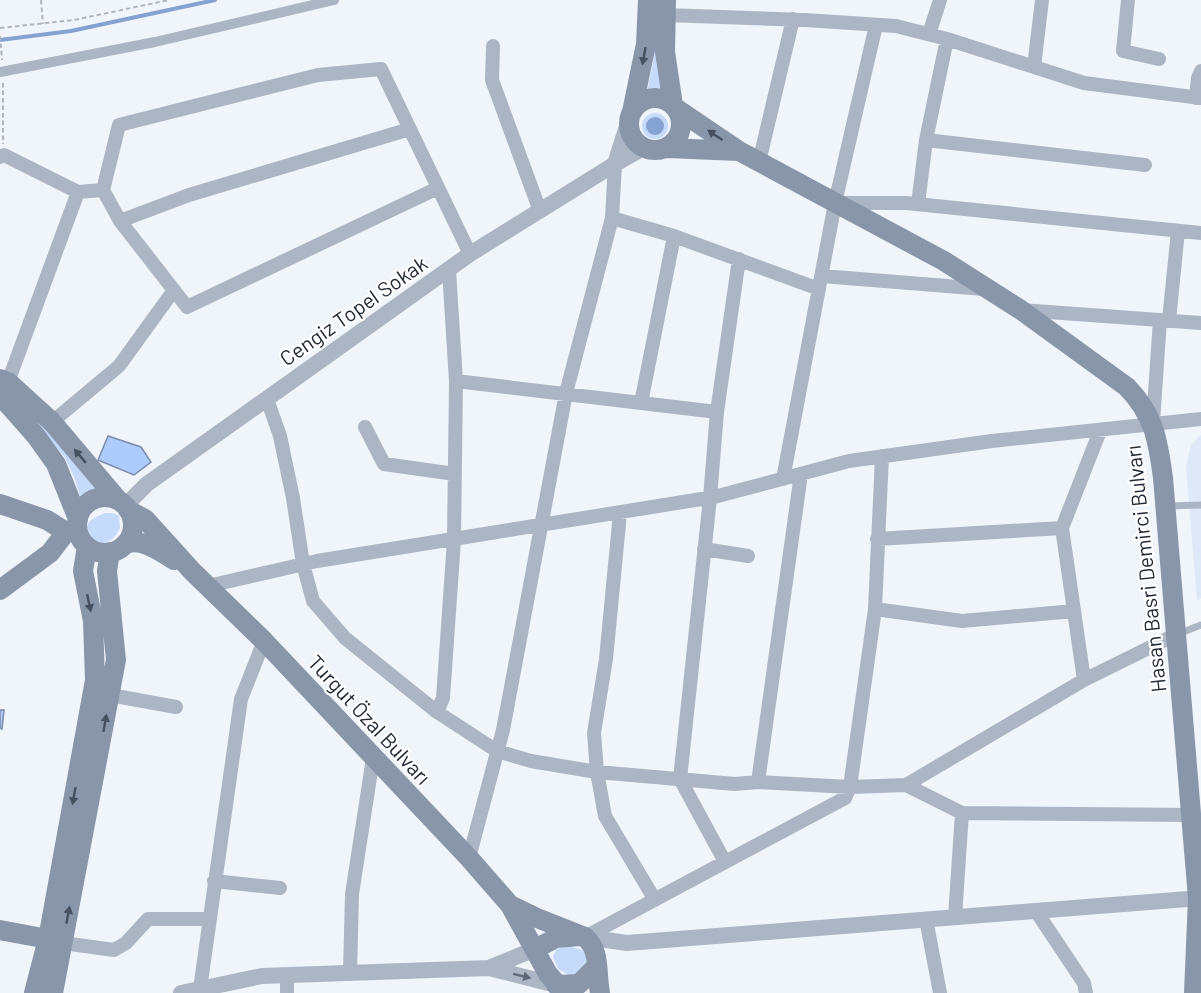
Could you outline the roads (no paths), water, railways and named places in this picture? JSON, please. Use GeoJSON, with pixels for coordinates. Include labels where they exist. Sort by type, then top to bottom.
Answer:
{"type":"FeatureCollection","features":[{"type":"Feature","properties":{"kind":"main road"},"geometry":{"type":"LineString","coordinates":[[648,0],[646,44],[630,116],[631,136],[643,148],[650,150],[667,148],[674,142],[681,126],[666,64],[666,8]]}},
{"type":"Feature","properties":{"kind":"main road"},"geometry":{"type":"LineString","coordinates":[[630,116],[636,105],[651,98],[658,98],[675,107]]}},
{"type":"Feature","properties":{"kind":"main road","name":"Hasan Basri Demirci Bulvarı"},"geometry":{"type":"LineString","coordinates":[[675,107],[739,151],[920,248],[988,289],[1021,310],[1127,387],[1141,402],[1153,424],[1158,442],[1177,634],[1200,898],[1196,992]]}},
{"type":"Feature","properties":{"kind":"main road","name":"Hasan Basri Demirci Bulvarı"},"geometry":{"type":"LineString","coordinates":[[667,148],[739,151]]}},
{"type":"Feature","properties":{"kind":"main road"},"geometry":{"type":"LineString","coordinates":[[3,386],[56,464],[79,534],[83,571],[93,621],[95,680],[55,941],[53,993]]}},
{"type":"Feature","properties":{"kind":"main road","name":"Turgut Özal Bulvarı"},"geometry":{"type":"LineString","coordinates":[[3,386],[52,422],[124,505],[145,519],[192,571],[264,641],[469,858],[510,905],[548,974],[560,989]]}},
{"type":"Feature","properties":{"kind":"main road"},"geometry":{"type":"LineString","coordinates":[[0,590],[79,534],[86,504],[93,500],[110,497],[124,505],[132,521],[132,530],[117,549],[107,571],[116,660],[110,694],[55,941],[34,993]]}},
{"type":"Feature","properties":{"kind":"main road","name":"Turgut Özal Bulvarı"},"geometry":{"type":"LineString","coordinates":[[0,504],[79,534],[98,552],[117,549],[129,542],[138,543],[156,548],[192,571]]}},
{"type":"Feature","properties":{"kind":"main road","name":"Turgut Özal Bulvarı"},"geometry":{"type":"LineString","coordinates":[[510,905],[585,937]]}},
{"type":"Feature","properties":{"kind":"main road"},"geometry":{"type":"LineString","coordinates":[[0,930],[55,941]]}},
{"type":"Feature","properties":{"kind":"main road"},"geometry":{"type":"LineString","coordinates":[[535,949],[555,938],[585,937],[592,942],[600,993]]}},
{"type":"Feature","properties":{"kind":"main road"},"geometry":{"type":"LineString","coordinates":[[560,989],[579,984],[597,963]]}},
{"type":"Feature","properties":{"kind":"street"},"geometry":{"type":"LineString","coordinates":[[2,68],[155,42],[334,0]]}},
{"type":"Feature","properties":{"kind":"street"},"geometry":{"type":"LineString","coordinates":[[929,34],[940,0]]}},
{"type":"Feature","properties":{"kind":"street"},"geometry":{"type":"LineString","coordinates":[[1034,67],[1042,0]]}},
{"type":"Feature","properties":{"kind":"street"},"geometry":{"type":"LineString","coordinates":[[1128,0],[1123,51],[1159,59]]}},
{"type":"Feature","properties":{"kind":"street"},"geometry":{"type":"LineString","coordinates":[[666,8],[896,26],[947,39],[1084,83],[1199,98],[1198,78],[1201,71]]}},
{"type":"Feature","properties":{"kind":"street"},"geometry":{"type":"LineString","coordinates":[[759,162],[793,19]]}},
{"type":"Feature","properties":{"kind":"street"},"geometry":{"type":"LineString","coordinates":[[783,479],[835,203],[876,25]]}},
{"type":"Feature","properties":{"kind":"street"},"geometry":{"type":"LineString","coordinates":[[918,204],[926,140],[947,39]]}},
{"type":"Feature","properties":{"kind":"street"},"geometry":{"type":"LineString","coordinates":[[493,46],[492,80],[540,211]]}},
{"type":"Feature","properties":{"kind":"street"},"geometry":{"type":"LineString","coordinates":[[438,188],[187,307],[120,221],[103,190],[119,125],[318,75],[381,69],[470,254]]}},
{"type":"Feature","properties":{"kind":"street"},"geometry":{"type":"LineString","coordinates":[[469,858],[503,730],[567,393],[612,218],[615,164],[630,116]]}},
{"type":"Feature","properties":{"kind":"street"},"geometry":{"type":"LineString","coordinates":[[120,221],[189,195],[410,129]]}},
{"type":"Feature","properties":{"kind":"street"},"geometry":{"type":"LineString","coordinates":[[926,140],[1145,165]]}},
{"type":"Feature","properties":{"kind":"street","name":"Cengiz Topel Sokak"},"geometry":{"type":"LineString","coordinates":[[124,505],[147,484],[470,254],[643,148]]}},
{"type":"Feature","properties":{"kind":"street"},"geometry":{"type":"LineString","coordinates":[[2,156],[78,192],[103,190]]}},
{"type":"Feature","properties":{"kind":"street"},"geometry":{"type":"LineString","coordinates":[[3,386],[78,192]]}},
{"type":"Feature","properties":{"kind":"street"},"geometry":{"type":"LineString","coordinates":[[835,203],[918,204],[1201,233]]}},
{"type":"Feature","properties":{"kind":"street"},"geometry":{"type":"LineString","coordinates":[[612,218],[820,283],[988,289]]}},
{"type":"Feature","properties":{"kind":"street"},"geometry":{"type":"LineString","coordinates":[[1153,424],[1178,231]]}},
{"type":"Feature","properties":{"kind":"street"},"geometry":{"type":"LineString","coordinates":[[641,403],[674,236]]}},
{"type":"Feature","properties":{"kind":"street"},"geometry":{"type":"LineString","coordinates":[[725,862],[680,779],[717,412],[739,258]]}},
{"type":"Feature","properties":{"kind":"street"},"geometry":{"type":"LineString","coordinates":[[436,712],[443,698],[454,540],[456,381],[449,270]]}},
{"type":"Feature","properties":{"kind":"street"},"geometry":{"type":"LineString","coordinates":[[52,422],[118,366],[174,290]]}},
{"type":"Feature","properties":{"kind":"street"},"geometry":{"type":"LineString","coordinates":[[1021,310],[1201,323]]}},
{"type":"Feature","properties":{"kind":"street"},"geometry":{"type":"LineString","coordinates":[[456,381],[717,412]]}},
{"type":"Feature","properties":{"kind":"street"},"geometry":{"type":"LineString","coordinates":[[267,399],[280,436],[293,498],[303,564],[313,601],[345,638],[436,712],[497,752],[531,761],[597,772],[735,784],[758,782],[850,787],[906,785],[1084,680],[1177,634]]}},
{"type":"Feature","properties":{"kind":"street"},"geometry":{"type":"LineString","coordinates":[[208,586],[303,564],[710,498],[849,461],[992,441],[1201,419]]}},
{"type":"Feature","properties":{"kind":"street"},"geometry":{"type":"LineString","coordinates":[[365,427],[384,464],[455,474]]}},
{"type":"Feature","properties":{"kind":"street"},"geometry":{"type":"LineString","coordinates":[[1084,680],[1062,528],[1100,431]]}},
{"type":"Feature","properties":{"kind":"street"},"geometry":{"type":"LineString","coordinates":[[585,937],[844,798],[850,787],[875,609],[882,456]]}},
{"type":"Feature","properties":{"kind":"street"},"geometry":{"type":"LineString","coordinates":[[758,782],[801,474]]}},
{"type":"Feature","properties":{"kind":"street"},"geometry":{"type":"LineString","coordinates":[[620,513],[606,659],[594,733],[597,772],[605,816],[655,900]]}},
{"type":"Feature","properties":{"kind":"street"},"geometry":{"type":"LineString","coordinates":[[877,539],[1062,528]]}},
{"type":"Feature","properties":{"kind":"street"},"geometry":{"type":"LineString","coordinates":[[704,549],[748,556]]}},
{"type":"Feature","properties":{"kind":"street"},"geometry":{"type":"LineString","coordinates":[[875,609],[962,621],[1074,611]]}},
{"type":"Feature","properties":{"kind":"street"},"geometry":{"type":"LineString","coordinates":[[200,989],[241,699],[264,641]]}},
{"type":"Feature","properties":{"kind":"street"},"geometry":{"type":"LineString","coordinates":[[110,694],[176,706]]}},
{"type":"Feature","properties":{"kind":"street"},"geometry":{"type":"LineString","coordinates":[[350,973],[352,894],[373,758]]}},
{"type":"Feature","properties":{"kind":"street"},"geometry":{"type":"LineString","coordinates":[[906,785],[962,813],[1192,814]]}},
{"type":"Feature","properties":{"kind":"street"},"geometry":{"type":"LineString","coordinates":[[955,917],[962,813]]}},
{"type":"Feature","properties":{"kind":"street"},"geometry":{"type":"LineString","coordinates":[[214,881],[280,888]]}},
{"type":"Feature","properties":{"kind":"street"},"geometry":{"type":"LineString","coordinates":[[585,937],[627,943],[1200,898]]}},
{"type":"Feature","properties":{"kind":"street"},"geometry":{"type":"LineString","coordinates":[[1036,911],[1084,983],[1086,993]]}},
{"type":"Feature","properties":{"kind":"street"},"geometry":{"type":"LineString","coordinates":[[55,941],[114,950],[126,943],[148,919],[209,919]]}},
{"type":"Feature","properties":{"kind":"street"},"geometry":{"type":"LineString","coordinates":[[926,919],[940,993]]}},
{"type":"Feature","properties":{"kind":"street"},"geometry":{"type":"LineString","coordinates":[[597,963],[627,943]]}},
{"type":"Feature","properties":{"kind":"street"},"geometry":{"type":"LineString","coordinates":[[489,968],[535,949]]}},
{"type":"Feature","properties":{"kind":"street"},"geometry":{"type":"LineString","coordinates":[[181,993],[262,976],[489,968],[560,989]]}},
{"type":"Feature","properties":{"kind":"street"},"geometry":{"type":"LineString","coordinates":[[287,975],[287,993]]}},
{"type":"Feature","properties":{"kind":"lane"},"geometry":{"type":"LineString","coordinates":[[1165,506],[1201,505]]}},
{"type":"Feature","properties":{"kind":"lane"},"geometry":{"type":"LineString","coordinates":[[1177,634],[1201,625]]}},
{"type":"Feature","properties":{"kind":"waterway"},"geometry":{"type":"LineString","coordinates":[[0,40],[71,31],[215,0]]}}]}
